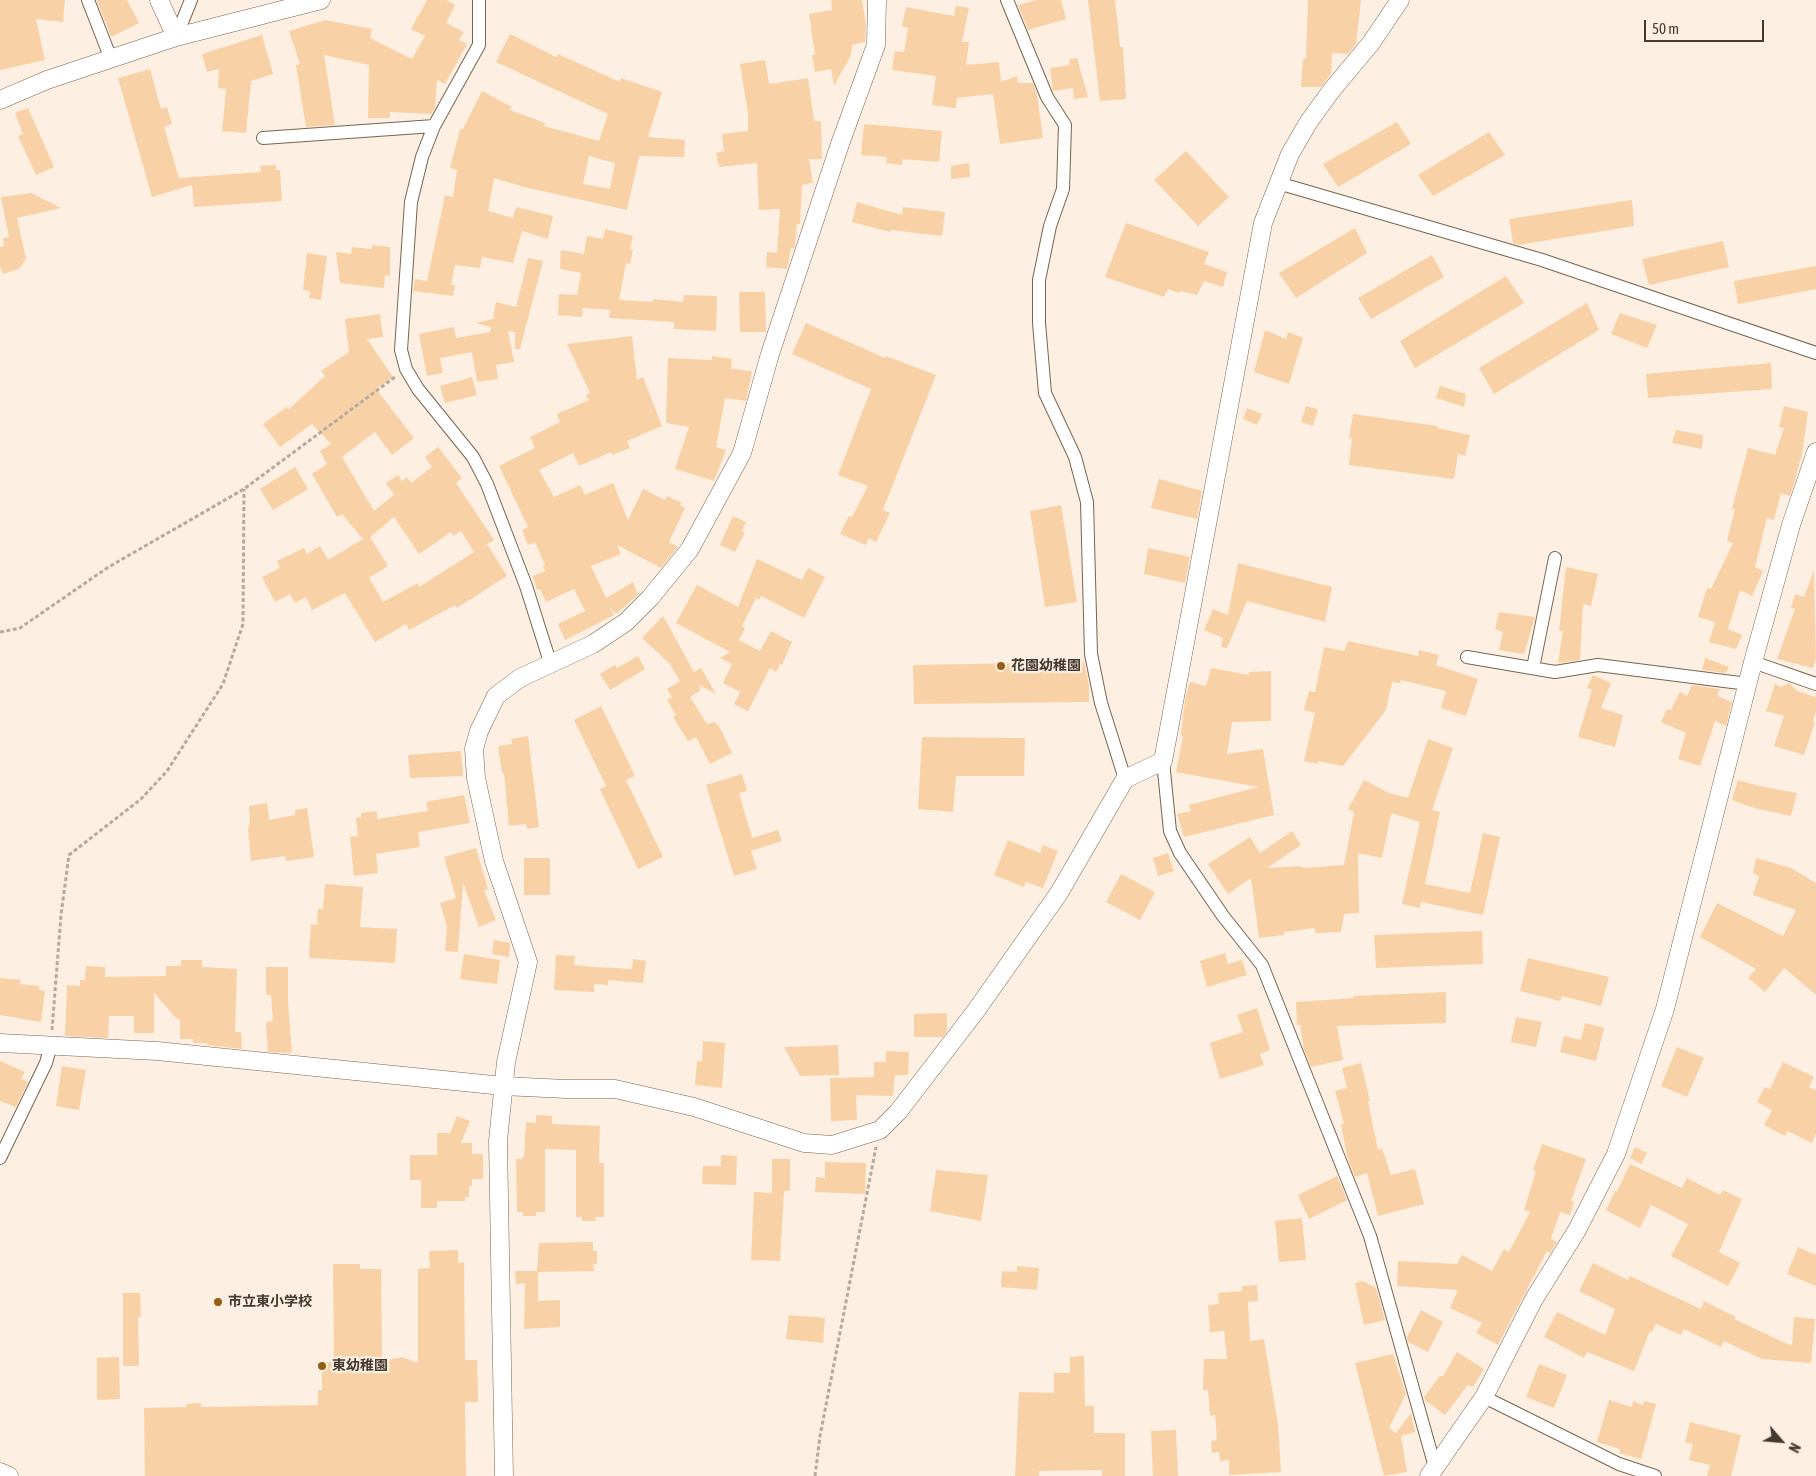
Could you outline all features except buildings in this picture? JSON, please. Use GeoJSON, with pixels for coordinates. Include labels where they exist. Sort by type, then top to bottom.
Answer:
{"type":"FeatureCollection","features":[{"type":"Feature","properties":{"kind":"street"},"geometry":{"type":"LineString","coordinates":[[88,0],[110,59]]}},
{"type":"Feature","properties":{"kind":"street"},"geometry":{"type":"LineString","coordinates":[[159,0],[176,36]]}},
{"type":"Feature","properties":{"kind":"street"},"geometry":{"type":"LineString","coordinates":[[176,36],[191,0]]}},
{"type":"Feature","properties":{"kind":"street"},"geometry":{"type":"LineString","coordinates":[[0,100],[47,80],[176,36],[321,0]]}},
{"type":"Feature","properties":{"kind":"street"},"geometry":{"type":"LineString","coordinates":[[479,0],[478,45],[434,126],[422,157],[411,202],[401,350],[406,369],[418,389],[473,457],[487,484],[526,586],[550,662]]}},
{"type":"Feature","properties":{"kind":"street"},"geometry":{"type":"LineString","coordinates":[[504,1476],[498,1141],[503,1086],[528,962],[494,861],[476,778],[474,749],[479,730],[496,696],[516,681],[550,662],[593,644],[626,622],[650,598],[690,549],[742,453],[770,354],[840,144],[876,45],[877,0]]}},
{"type":"Feature","properties":{"kind":"street"},"geometry":{"type":"LineString","coordinates":[[1007,0],[1048,97],[1065,125],[1063,189],[1050,226],[1039,280],[1039,323],[1045,393],[1075,457],[1087,502],[1091,654],[1101,703],[1125,779]]}},
{"type":"Feature","properties":{"kind":"street"},"geometry":{"type":"LineString","coordinates":[[1400,0],[1371,43],[1331,91],[1308,123],[1290,154],[1263,223],[1163,761],[1170,831],[1180,853],[1223,916],[1262,965],[1370,1236],[1388,1295],[1432,1471]]}},
{"type":"Feature","properties":{"kind":"street"},"geometry":{"type":"LineString","coordinates":[[263,138],[434,126]]}},
{"type":"Feature","properties":{"kind":"street"},"geometry":{"type":"LineString","coordinates":[[1278,183],[1542,260],[1816,353]]}},
{"type":"Feature","properties":{"kind":"street"},"geometry":{"type":"LineString","coordinates":[[1432,1471],[1484,1397],[1534,1299],[1577,1230],[1616,1154],[1665,1009],[1753,662],[1790,525],[1816,452]]}},
{"type":"Feature","properties":{"kind":"street"},"geometry":{"type":"LineString","coordinates":[[1533,668],[1554,558]]}},
{"type":"Feature","properties":{"kind":"street"},"geometry":{"type":"LineString","coordinates":[[1468,657],[1555,672],[1598,665],[1748,684]]}},
{"type":"Feature","properties":{"kind":"street"},"geometry":{"type":"LineString","coordinates":[[1753,662],[1816,684]]}},
{"type":"Feature","properties":{"kind":"street"},"geometry":{"type":"LineString","coordinates":[[0,1043],[51,1044],[157,1051],[503,1086],[566,1089],[615,1088],[694,1107],[804,1143],[832,1145],[880,1130],[927,1078],[1060,893],[1125,779],[1163,761]]}},
{"type":"Feature","properties":{"kind":"street"},"geometry":{"type":"LineString","coordinates":[[0,1158],[46,1063],[51,1044]]}},
{"type":"Feature","properties":{"kind":"street"},"geometry":{"type":"LineString","coordinates":[[1484,1397],[1619,1464],[1655,1476]]}},
{"type":"Feature","properties":{"kind":"street"},"geometry":{"type":"LineString","coordinates":[[0,1472],[9,1476]]}},
{"type":"Feature","properties":{"kind":"path"},"geometry":{"type":"LineString","coordinates":[[0,632],[20,628],[107,568],[244,489],[406,369]]}},
{"type":"Feature","properties":{"kind":"path"},"geometry":{"type":"LineString","coordinates":[[51,1044],[61,916],[69,855],[141,799],[166,771],[223,684],[243,624],[244,489]]}},
{"type":"Feature","properties":{"kind":"path"},"geometry":{"type":"LineString","coordinates":[[815,1476],[820,1436],[880,1130]]}},
{"type":"Feature","properties":{"kind":"place","name":"花園幼稚園"},"geometry":{"type":"Point","coordinates":[1001,666]}},
{"type":"Feature","properties":{"kind":"place","name":"市立東小学校"},"geometry":{"type":"Point","coordinates":[218,1302]}},
{"type":"Feature","properties":{"kind":"place","name":"東幼稚園"},"geometry":{"type":"Point","coordinates":[322,1366]}}]}
